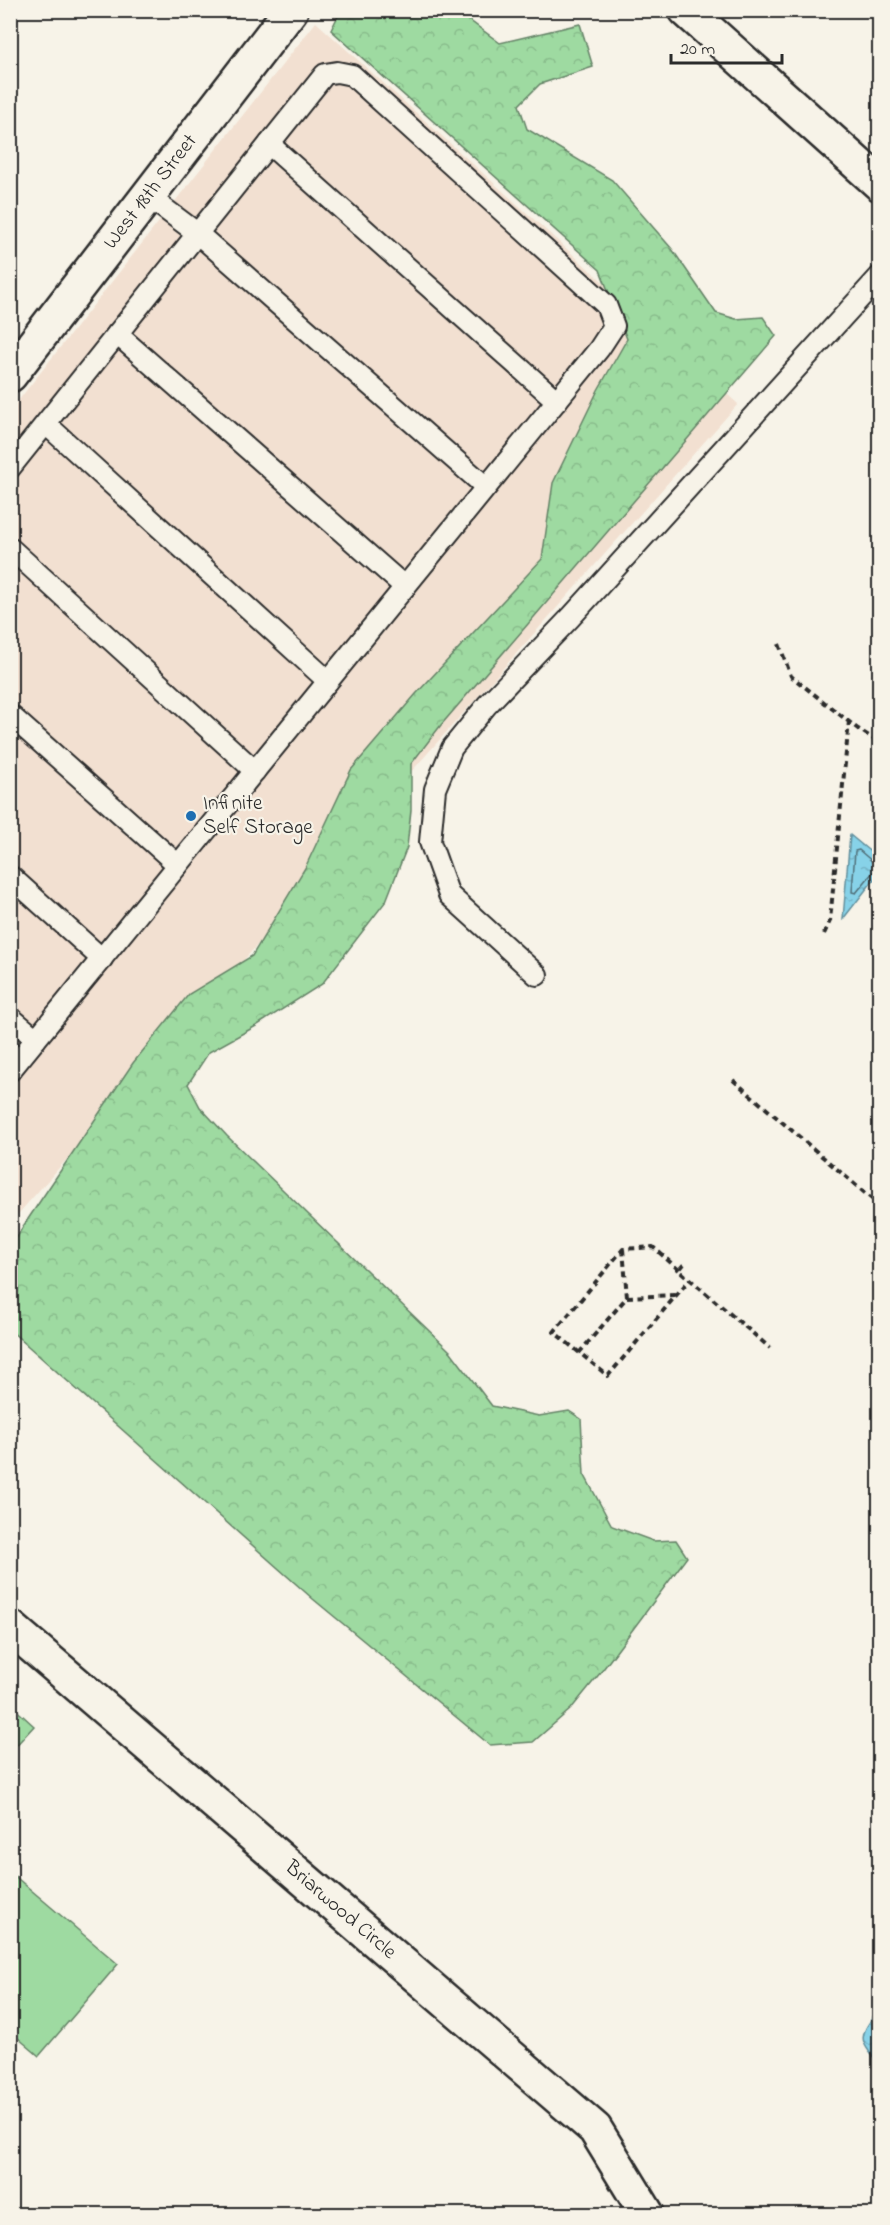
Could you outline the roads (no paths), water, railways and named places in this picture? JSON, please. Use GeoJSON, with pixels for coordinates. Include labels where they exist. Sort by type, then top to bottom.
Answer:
{"type":"FeatureCollection","features":[{"type":"Feature","properties":{"kind":"street","name":"West 18th Street"},"geometry":{"type":"LineString","coordinates":[[10,375],[291,10]]}},
{"type":"Feature","properties":{"kind":"street"},"geometry":{"type":"LineString","coordinates":[[686,10],[879,184]]}},
{"type":"Feature","properties":{"kind":"street","name":"Briarwood Circle"},"geometry":{"type":"LineString","coordinates":[[10,1627],[595,2129],[647,2214]]}},
{"type":"Feature","properties":{"kind":"lane"},"geometry":{"type":"LineString","coordinates":[[10,468],[325,74],[337,72],[352,75],[606,305],[614,326],[599,349],[10,1071]]}},
{"type":"Feature","properties":{"kind":"lane"},"geometry":{"type":"LineString","coordinates":[[268,144],[556,401]]}},
{"type":"Feature","properties":{"kind":"lane"},"geometry":{"type":"LineString","coordinates":[[149,197],[197,233],[486,488]]}},
{"type":"Feature","properties":{"kind":"lane"},"geometry":{"type":"LineString","coordinates":[[537,975],[449,895],[430,842],[435,789],[452,748],[487,705],[586,601],[879,276]]}},
{"type":"Feature","properties":{"kind":"lane"},"geometry":{"type":"LineString","coordinates":[[117,334],[405,587]]}},
{"type":"Feature","properties":{"kind":"lane"},"geometry":{"type":"LineString","coordinates":[[46,424],[328,681]]}},
{"type":"Feature","properties":{"kind":"lane"},"geometry":{"type":"LineString","coordinates":[[10,548],[255,771]]}},
{"type":"Feature","properties":{"kind":"lane"},"geometry":{"type":"LineString","coordinates":[[10,715],[178,865]]}},
{"type":"Feature","properties":{"kind":"lane"},"geometry":{"type":"LineString","coordinates":[[10,876],[102,959]]}},
{"type":"Feature","properties":{"kind":"lane"},"geometry":{"type":"LineString","coordinates":[[10,1017],[36,1039]]}},
{"type":"Feature","properties":{"kind":"water"},"geometry":{"type":"Polygon","coordinates":[[[850,835],[879,859],[879,873],[843,919],[850,835]]]}},
{"type":"Feature","properties":{"kind":"water"},"geometry":{"type":"Polygon","coordinates":[[[879,2008],[879,2063],[866,2048],[863,2036],[879,2008]]]}},
{"type":"Feature","properties":{"kind":"place","name":"Infinite Self Storage"},"geometry":{"type":"Point","coordinates":[191,816]}}]}
